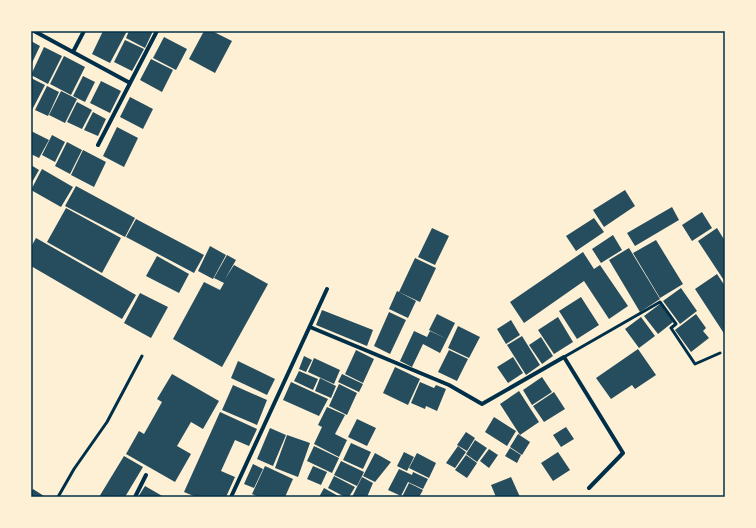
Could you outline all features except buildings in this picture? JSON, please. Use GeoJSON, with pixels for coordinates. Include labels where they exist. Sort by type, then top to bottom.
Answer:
{"type":"FeatureCollection","features":[{"type":"Feature","properties":{"kind":"street"},"geometry":{"type":"LineString","coordinates":[[34,31],[130,83]]}},
{"type":"Feature","properties":{"kind":"street"},"geometry":{"type":"LineString","coordinates":[[73,52],[84,31]]}},
{"type":"Feature","properties":{"kind":"street"},"geometry":{"type":"LineString","coordinates":[[98,145],[157,31]]}},
{"type":"Feature","properties":{"kind":"street"},"geometry":{"type":"LineString","coordinates":[[231,497],[327,289]]}},
{"type":"Feature","properties":{"kind":"street"},"geometry":{"type":"LineString","coordinates":[[310,327],[449,385],[482,404],[564,357],[623,453],[589,488]]}},
{"type":"Feature","properties":{"kind":"street"},"geometry":{"type":"LineString","coordinates":[[135,497],[146,475]]}},
{"type":"Feature","properties":{"kind":"lane"},"geometry":{"type":"LineString","coordinates":[[564,357],[660,302],[676,324],[671,328],[695,364],[720,353]]}},
{"type":"Feature","properties":{"kind":"lane"},"geometry":{"type":"LineString","coordinates":[[58,497],[74,469],[107,422],[142,356]]}}]}
